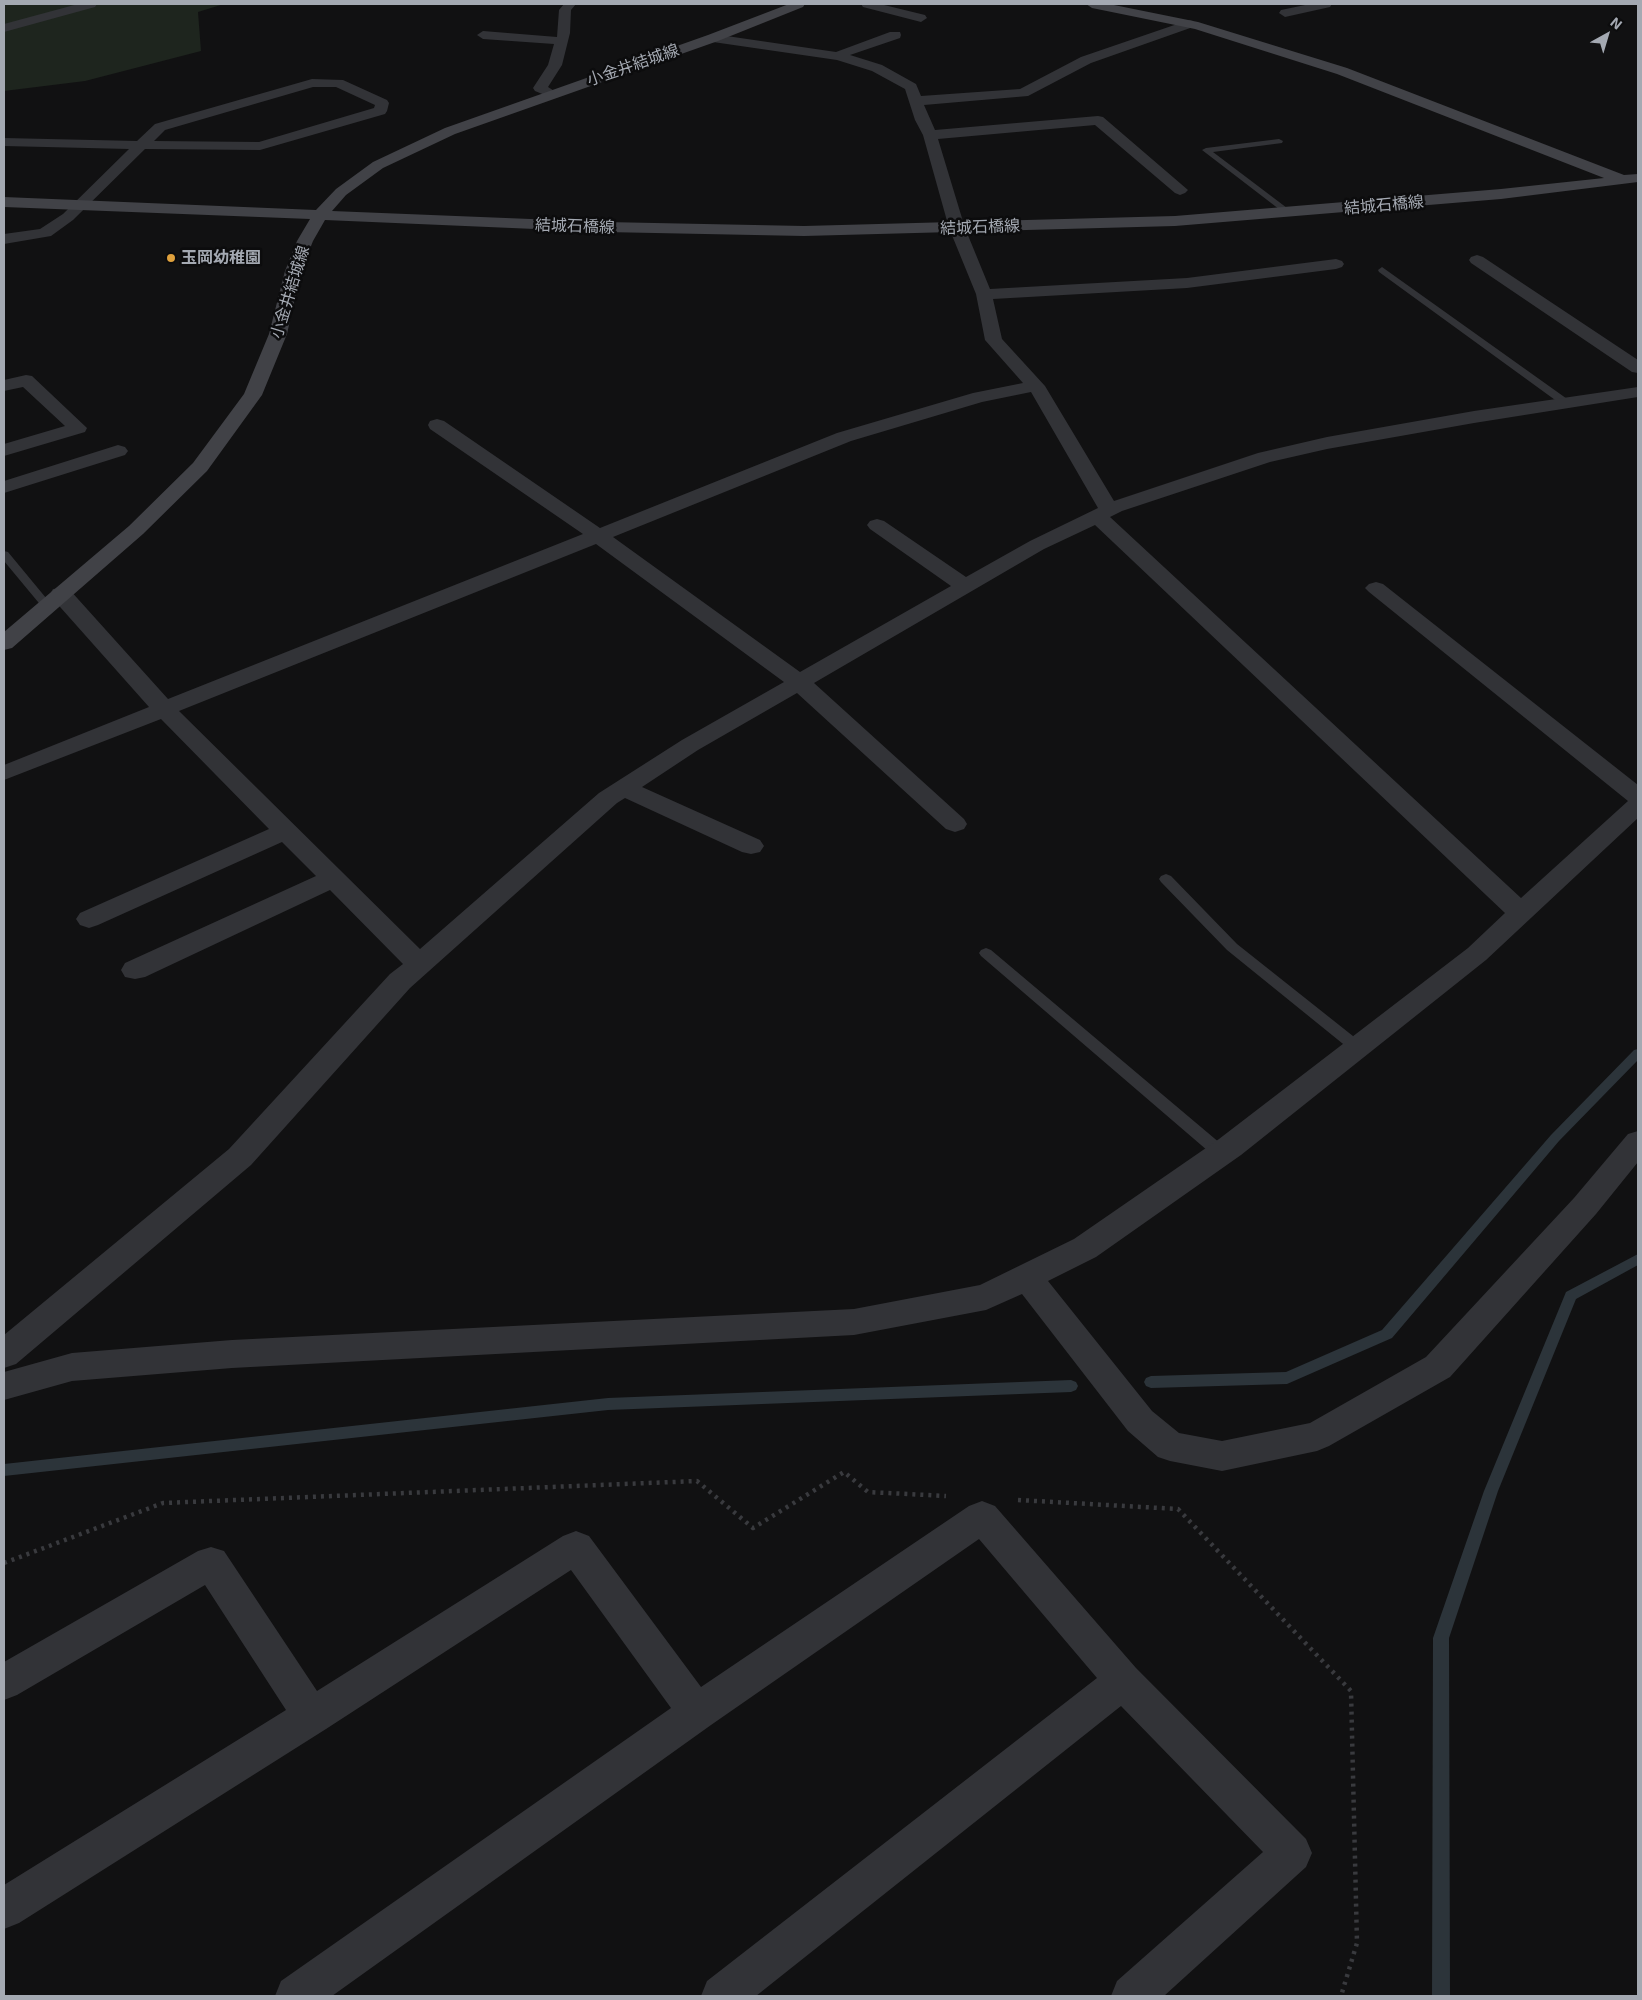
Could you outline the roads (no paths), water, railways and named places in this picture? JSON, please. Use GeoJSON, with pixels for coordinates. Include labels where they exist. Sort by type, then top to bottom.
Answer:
{"type":"FeatureCollection","features":[{"type":"Feature","properties":{"kind":"main road","name":"小金井結城線"},"geometry":{"type":"LineString","coordinates":[[4,643],[136,530],[200,467],[252,395],[278,334],[293,271],[305,241],[320,215],[341,192],[360,177],[406,150],[450,131],[713,38],[799,4]]}},
{"type":"Feature","properties":{"kind":"main road"},"geometry":{"type":"LineString","coordinates":[[1092,4],[1189,24],[1342,71],[1638,186]]}},
{"type":"Feature","properties":{"kind":"main road","name":"結城石橋線"},"geometry":{"type":"LineString","coordinates":[[4,202],[706,230],[804,231],[1175,221],[1501,194],[1638,178]]}},
{"type":"Feature","properties":{"kind":"street"},"geometry":{"type":"LineString","coordinates":[[4,28],[91,4]]}},
{"type":"Feature","properties":{"kind":"street"},"geometry":{"type":"LineString","coordinates":[[552,94],[540,88],[555,65],[564,33],[565,10],[570,4]]}},
{"type":"Feature","properties":{"kind":"street"},"geometry":{"type":"LineString","coordinates":[[867,4],[921,18]]}},
{"type":"Feature","properties":{"kind":"street"},"geometry":{"type":"LineString","coordinates":[[1285,13],[1326,4]]}},
{"type":"Feature","properties":{"kind":"street"},"geometry":{"type":"LineString","coordinates":[[916,101],[1023,93],[1086,60],[1189,24]]}},
{"type":"Feature","properties":{"kind":"street"},"geometry":{"type":"LineString","coordinates":[[483,35],[562,41]]}},
{"type":"Feature","properties":{"kind":"street"},"geometry":{"type":"LineString","coordinates":[[836,56],[895,35]]}},
{"type":"Feature","properties":{"kind":"street"},"geometry":{"type":"LineString","coordinates":[[713,38],[836,56],[877,68],[911,87],[922,120],[930,135],[957,228],[984,294],[994,340],[1036,386],[1103,513],[1521,913]]}},
{"type":"Feature","properties":{"kind":"street"},"geometry":{"type":"LineString","coordinates":[[4,142],[141,145],[260,146],[380,111],[382,103],[338,83],[312,83],[160,127],[141,145],[68,217],[45,234],[4,239]]}},
{"type":"Feature","properties":{"kind":"street"},"geometry":{"type":"LineString","coordinates":[[930,135],[1098,120],[1180,190]]}},
{"type":"Feature","properties":{"kind":"street"},"geometry":{"type":"LineString","coordinates":[[1477,260],[1638,368]]}},
{"type":"Feature","properties":{"kind":"street"},"geometry":{"type":"LineString","coordinates":[[984,294],[1163,284],[1336,264]]}},
{"type":"Feature","properties":{"kind":"street"},"geometry":{"type":"LineString","coordinates":[[1155,268],[1163,284]]}},
{"type":"Feature","properties":{"kind":"street"},"geometry":{"type":"LineString","coordinates":[[4,386],[26,380],[78,428],[4,450]]}},
{"type":"Feature","properties":{"kind":"street"},"geometry":{"type":"LineString","coordinates":[[4,774],[844,436],[979,396],[1036,386]]}},
{"type":"Feature","properties":{"kind":"street"},"geometry":{"type":"LineString","coordinates":[[4,1354],[240,1156],[400,981],[419,964],[608,798],[690,745],[1037,545],[1103,513],[1274,455],[1327,443],[1474,417],[1638,392]]}},
{"type":"Feature","properties":{"kind":"street"},"geometry":{"type":"LineString","coordinates":[[437,425],[598,535],[799,682],[955,824]]}},
{"type":"Feature","properties":{"kind":"street"},"geometry":{"type":"LineString","coordinates":[[4,488],[118,451]]}},
{"type":"Feature","properties":{"kind":"street"},"geometry":{"type":"LineString","coordinates":[[877,525],[966,586]]}},
{"type":"Feature","properties":{"kind":"street"},"geometry":{"type":"LineString","coordinates":[[1376,588],[1638,797]]}},
{"type":"Feature","properties":{"kind":"street"},"geometry":{"type":"LineString","coordinates":[[54,600],[419,964]]}},
{"type":"Feature","properties":{"kind":"street"},"geometry":{"type":"LineString","coordinates":[[624,788],[751,846]]}},
{"type":"Feature","properties":{"kind":"street"},"geometry":{"type":"LineString","coordinates":[[4,1386],[72,1367],[232,1354],[854,1322],[986,1297],[1084,1248],[1221,1153],[1477,954],[1638,805]]}},
{"type":"Feature","properties":{"kind":"street"},"geometry":{"type":"LineString","coordinates":[[89,919],[285,831]]}},
{"type":"Feature","properties":{"kind":"street"},"geometry":{"type":"LineString","coordinates":[[136,970],[332,879]]}},
{"type":"Feature","properties":{"kind":"street"},"geometry":{"type":"LineString","coordinates":[[1027,1277],[1140,1421],[1170,1446],[1222,1456],[1308,1438],[1317,1436],[1438,1367],[1585,1206],[1638,1142]]}},
{"type":"Feature","properties":{"kind":"street"},"geometry":{"type":"LineString","coordinates":[[296,1996],[697,1712],[982,1517],[1123,1681],[1292,1853],[1132,1996]]}},
{"type":"Feature","properties":{"kind":"street"},"geometry":{"type":"LineString","coordinates":[[4,1908],[312,1716],[576,1547],[697,1712]]}},
{"type":"Feature","properties":{"kind":"street"},"geometry":{"type":"LineString","coordinates":[[4,1682],[211,1563],[312,1716]]}},
{"type":"Feature","properties":{"kind":"street"},"geometry":{"type":"LineString","coordinates":[[722,1996],[1123,1681]]}},
{"type":"Feature","properties":{"kind":"lane"},"geometry":{"type":"LineString","coordinates":[[1279,141],[1206,150],[1288,213]]}},
{"type":"Feature","properties":{"kind":"lane"},"geometry":{"type":"LineString","coordinates":[[1382,270],[1566,403]]}},
{"type":"Feature","properties":{"kind":"lane"},"geometry":{"type":"LineString","coordinates":[[4,554],[54,600]]}},
{"type":"Feature","properties":{"kind":"lane"},"geometry":{"type":"LineString","coordinates":[[1166,879],[1232,947],[1358,1048]]}},
{"type":"Feature","properties":{"kind":"lane"},"geometry":{"type":"LineString","coordinates":[[986,953],[1221,1153]]}},
{"type":"Feature","properties":{"kind":"waterway"},"geometry":{"type":"LineString","coordinates":[[1151,1382],[1287,1378],[1387,1334],[1555,1138],[1638,1053]]}},
{"type":"Feature","properties":{"kind":"waterway"},"geometry":{"type":"LineString","coordinates":[[1441,1996],[1441,1638],[1491,1491],[1571,1296],[1638,1259]]}},
{"type":"Feature","properties":{"kind":"waterway"},"geometry":{"type":"LineString","coordinates":[[4,1470],[608,1404],[1071,1386]]}},
{"type":"Feature","properties":{"kind":"place","name":"玉岡幼稚園"},"geometry":{"type":"Point","coordinates":[171,258]}}]}
